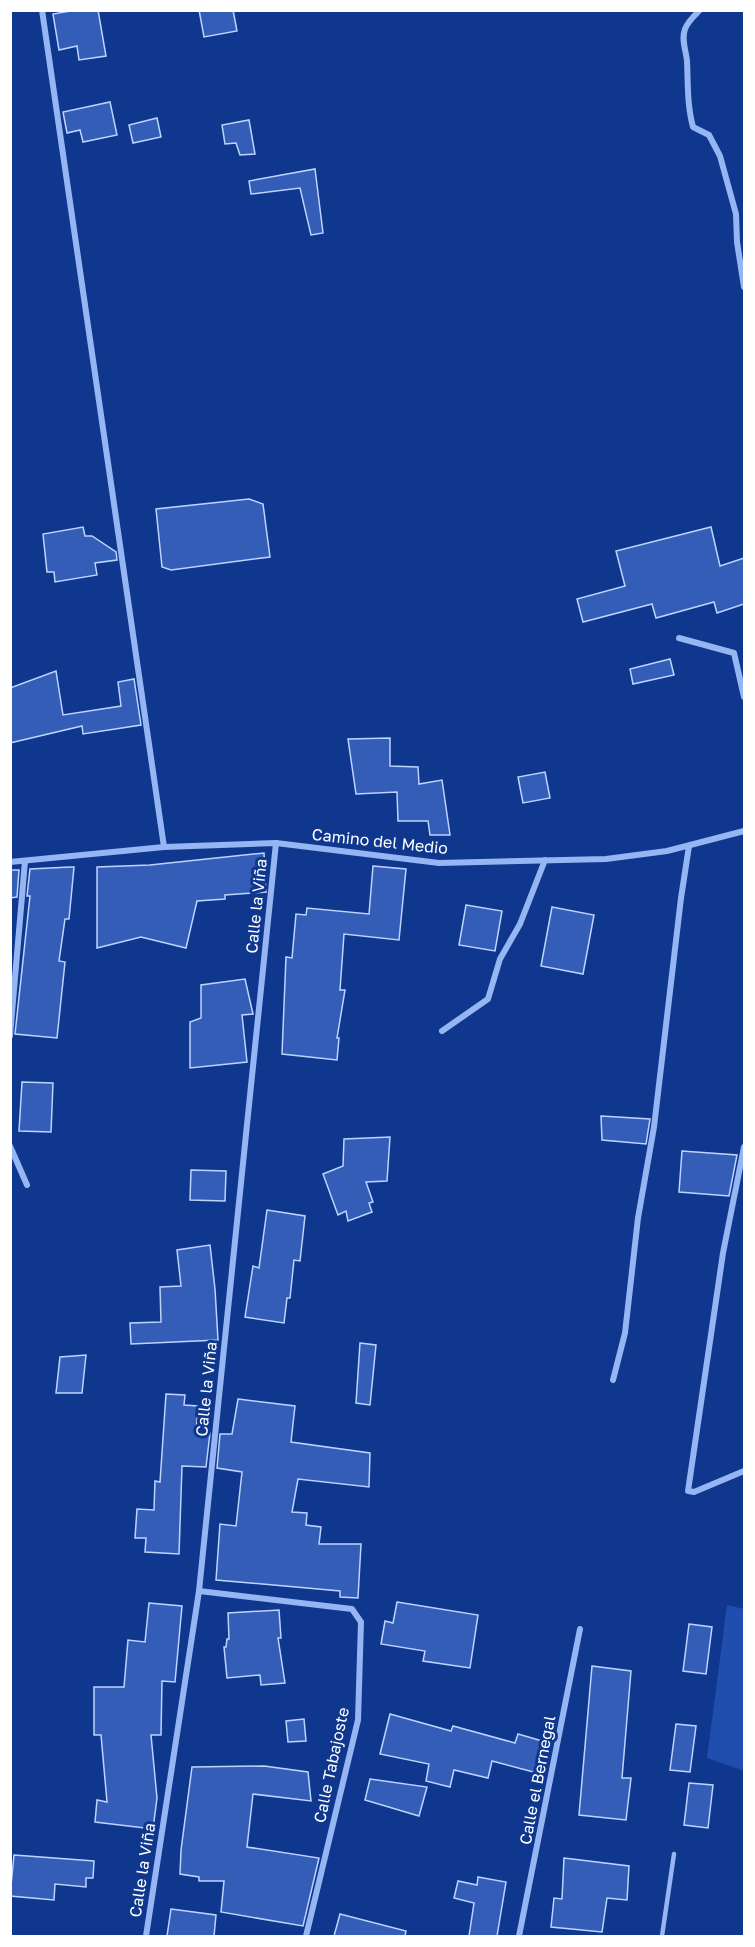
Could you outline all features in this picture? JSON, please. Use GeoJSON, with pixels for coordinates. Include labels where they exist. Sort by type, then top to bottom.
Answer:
{"type":"FeatureCollection","features":[{"type":"Feature","properties":{"kind":"street"},"geometry":{"type":"LineString","coordinates":[[42,10],[164,847]]}},
{"type":"Feature","properties":{"kind":"street"},"geometry":{"type":"LineString","coordinates":[[700,10],[692,17],[685,30],[683,46],[686,58],[688,107],[693,127],[708,135],[720,156],[736,213],[744,287]]}},
{"type":"Feature","properties":{"kind":"street"},"geometry":{"type":"LineString","coordinates":[[737,232],[744,230]]}},
{"type":"Feature","properties":{"kind":"street"},"geometry":{"type":"LineString","coordinates":[[679,638],[734,653],[744,697]]}},
{"type":"Feature","properties":{"kind":"street","name":"Camino del Medio"},"geometry":{"type":"LineString","coordinates":[[10,862],[164,847],[276,843],[439,863],[606,859],[667,851],[744,831]]}},
{"type":"Feature","properties":{"kind":"street","name":"Calle la Viña"},"geometry":{"type":"LineString","coordinates":[[146,1936],[199,1591],[276,843]]}},
{"type":"Feature","properties":{"kind":"street"},"geometry":{"type":"LineString","coordinates":[[613,1380],[625,1334],[638,1218],[654,1127],[689,846]]}},
{"type":"Feature","properties":{"kind":"street"},"geometry":{"type":"LineString","coordinates":[[442,1031],[488,999],[500,959],[520,924],[545,860]]}},
{"type":"Feature","properties":{"kind":"street"},"geometry":{"type":"LineString","coordinates":[[10,1036],[25,861]]}},
{"type":"Feature","properties":{"kind":"street"},"geometry":{"type":"LineString","coordinates":[[10,1146],[27,1185]]}},
{"type":"Feature","properties":{"kind":"street"},"geometry":{"type":"LineString","coordinates":[[744,1148],[723,1253],[688,1491],[694,1492],[744,1471]]}},
{"type":"Feature","properties":{"kind":"street","name":"Calle Tabajoste"},"geometry":{"type":"LineString","coordinates":[[199,1591],[352,1609],[361,1622],[358,1720],[306,1936]]}},
{"type":"Feature","properties":{"kind":"street","name":"Calle el Bernegal"},"geometry":{"type":"LineString","coordinates":[[519,1936],[580,1629]]}},
{"type":"Feature","properties":{"kind":"lane"},"geometry":{"type":"LineString","coordinates":[[662,1936],[674,1854]]}},
{"type":"Feature","properties":{"kind":"shaded area"},"geometry":{"type":"Polygon","coordinates":[[[727,1605],[744,1609],[744,1771],[707,1758],[727,1605]]]}},
{"type":"Feature","properties":{"kind":"building"},"geometry":{"type":"Polygon","coordinates":[[[76,10],[98,10],[106,56],[79,60],[77,46],[59,50],[53,14],[76,10]]]}},
{"type":"Feature","properties":{"kind":"building"},"geometry":{"type":"Polygon","coordinates":[[[199,10],[233,10],[237,31],[204,37],[199,10]]]}},
{"type":"Feature","properties":{"kind":"building"},"geometry":{"type":"Polygon","coordinates":[[[110,102],[117,135],[83,142],[80,130],[67,133],[63,112],[110,102]]]}},
{"type":"Feature","properties":{"kind":"building"},"geometry":{"type":"Polygon","coordinates":[[[157,118],[161,137],[133,143],[129,125],[157,118]]]}},
{"type":"Feature","properties":{"kind":"building"},"geometry":{"type":"Polygon","coordinates":[[[249,120],[255,154],[240,155],[236,143],[225,144],[222,125],[249,120]]]}},
{"type":"Feature","properties":{"kind":"building"},"geometry":{"type":"Polygon","coordinates":[[[315,169],[323,233],[311,235],[300,188],[251,194],[249,181],[315,169]]]}},
{"type":"Feature","properties":{"kind":"building"},"geometry":{"type":"Polygon","coordinates":[[[249,499],[263,504],[270,557],[171,570],[162,567],[156,509],[249,499]]]}},
{"type":"Feature","properties":{"kind":"building"},"geometry":{"type":"Polygon","coordinates":[[[83,527],[85,536],[92,536],[116,552],[117,560],[95,563],[97,575],[55,582],[54,572],[47,572],[43,534],[83,527]]]}},
{"type":"Feature","properties":{"kind":"building"},"geometry":{"type":"Polygon","coordinates":[[[711,527],[720,566],[744,558],[744,604],[717,613],[714,602],[656,618],[652,604],[583,622],[577,599],[625,586],[616,551],[711,527]]]}},
{"type":"Feature","properties":{"kind":"building"},"geometry":{"type":"Polygon","coordinates":[[[670,659],[674,675],[633,684],[630,669],[670,659]]]}},
{"type":"Feature","properties":{"kind":"building"},"geometry":{"type":"Polygon","coordinates":[[[56,671],[63,715],[121,706],[118,682],[134,679],[141,725],[83,734],[82,726],[10,743],[10,688],[56,671]]]}},
{"type":"Feature","properties":{"kind":"building"},"geometry":{"type":"Polygon","coordinates":[[[390,738],[390,766],[418,767],[419,784],[442,780],[450,835],[430,835],[428,821],[398,821],[397,792],[356,794],[348,739],[390,738]]]}},
{"type":"Feature","properties":{"kind":"building"},"geometry":{"type":"Polygon","coordinates":[[[545,772],[550,798],[523,803],[518,777],[545,772]]]}},
{"type":"Feature","properties":{"kind":"building"},"geometry":{"type":"Polygon","coordinates":[[[264,853],[266,892],[225,895],[225,899],[197,901],[186,948],[141,937],[97,948],[97,867],[150,865],[264,853]]]}},
{"type":"Feature","properties":{"kind":"building"},"geometry":{"type":"Polygon","coordinates":[[[373,866],[406,869],[399,940],[344,934],[340,990],[345,990],[337,1038],[339,1038],[337,1060],[282,1054],[286,957],[292,958],[296,914],[306,915],[307,908],[369,914],[373,866]]]}},
{"type":"Feature","properties":{"kind":"building"},"geometry":{"type":"Polygon","coordinates":[[[74,867],[69,919],[65,919],[59,961],[65,962],[57,1038],[15,1034],[30,896],[27,896],[30,869],[74,867]]]}},
{"type":"Feature","properties":{"kind":"building"},"geometry":{"type":"Polygon","coordinates":[[[10,870],[19,870],[17,897],[10,898],[10,870]]]}},
{"type":"Feature","properties":{"kind":"building"},"geometry":{"type":"Polygon","coordinates":[[[466,905],[502,911],[495,951],[459,945],[466,905]]]}},
{"type":"Feature","properties":{"kind":"building"},"geometry":{"type":"Polygon","coordinates":[[[552,907],[594,915],[583,974],[541,966],[552,907]]]}},
{"type":"Feature","properties":{"kind":"building"},"geometry":{"type":"Polygon","coordinates":[[[245,979],[253,1014],[242,1015],[247,1062],[190,1068],[190,1022],[201,1018],[201,985],[245,979]]]}},
{"type":"Feature","properties":{"kind":"building"},"geometry":{"type":"Polygon","coordinates":[[[22,1082],[53,1083],[51,1132],[19,1131],[22,1082]]]}},
{"type":"Feature","properties":{"kind":"building"},"geometry":{"type":"Polygon","coordinates":[[[601,1116],[650,1119],[646,1144],[602,1140],[601,1116]]]}},
{"type":"Feature","properties":{"kind":"building"},"geometry":{"type":"Polygon","coordinates":[[[390,1137],[387,1181],[366,1182],[373,1202],[369,1203],[372,1212],[348,1221],[346,1211],[338,1215],[323,1174],[343,1166],[344,1139],[390,1137]]]}},
{"type":"Feature","properties":{"kind":"building"},"geometry":{"type":"Polygon","coordinates":[[[682,1151],[737,1155],[729,1196],[679,1192],[682,1151]]]}},
{"type":"Feature","properties":{"kind":"building"},"geometry":{"type":"Polygon","coordinates":[[[191,1170],[226,1171],[225,1201],[190,1200],[191,1170]]]}},
{"type":"Feature","properties":{"kind":"building"},"geometry":{"type":"Polygon","coordinates":[[[267,1210],[305,1216],[300,1261],[294,1260],[290,1298],[287,1298],[284,1323],[245,1317],[253,1266],[259,1268],[267,1210]]]}},
{"type":"Feature","properties":{"kind":"building"},"geometry":{"type":"Polygon","coordinates":[[[210,1245],[218,1340],[131,1344],[130,1323],[161,1322],[160,1287],[181,1286],[177,1250],[210,1245]]]}},
{"type":"Feature","properties":{"kind":"building"},"geometry":{"type":"Polygon","coordinates":[[[360,1343],[376,1345],[370,1405],[356,1403],[360,1343]]]}},
{"type":"Feature","properties":{"kind":"building"},"geometry":{"type":"Polygon","coordinates":[[[86,1355],[82,1393],[56,1393],[60,1357],[86,1355]]]}},
{"type":"Feature","properties":{"kind":"building"},"geometry":{"type":"Polygon","coordinates":[[[166,1394],[185,1395],[184,1405],[198,1406],[196,1433],[210,1433],[206,1467],[182,1466],[179,1554],[145,1552],[146,1538],[135,1538],[137,1509],[154,1510],[155,1481],[160,1482],[166,1394]]]}},
{"type":"Feature","properties":{"kind":"building"},"geometry":{"type":"Polygon","coordinates":[[[238,1399],[295,1406],[291,1442],[370,1453],[369,1487],[298,1479],[292,1512],[307,1513],[306,1525],[321,1527],[319,1544],[361,1544],[358,1598],[340,1597],[340,1591],[216,1580],[220,1524],[236,1526],[242,1472],[217,1468],[220,1434],[232,1434],[238,1399]]]}},
{"type":"Feature","properties":{"kind":"building"},"geometry":{"type":"Polygon","coordinates":[[[397,1602],[478,1615],[470,1668],[423,1661],[425,1651],[381,1644],[385,1621],[393,1623],[397,1602]]]}},
{"type":"Feature","properties":{"kind":"building"},"geometry":{"type":"Polygon","coordinates":[[[149,1603],[182,1606],[175,1682],[162,1681],[161,1735],[151,1735],[157,1798],[153,1829],[95,1822],[97,1800],[107,1802],[101,1735],[94,1735],[94,1687],[124,1687],[128,1640],[145,1642],[149,1603]]]}},
{"type":"Feature","properties":{"kind":"building"},"geometry":{"type":"Polygon","coordinates":[[[279,1610],[281,1638],[278,1638],[285,1683],[261,1685],[260,1675],[227,1678],[224,1647],[229,1639],[228,1613],[279,1610]]]}},
{"type":"Feature","properties":{"kind":"building"},"geometry":{"type":"Polygon","coordinates":[[[689,1624],[712,1627],[706,1674],[683,1671],[689,1624]]]}},
{"type":"Feature","properties":{"kind":"building"},"geometry":{"type":"Polygon","coordinates":[[[592,1666],[631,1671],[622,1778],[631,1778],[626,1820],[579,1815],[592,1666]]]}},
{"type":"Feature","properties":{"kind":"building"},"geometry":{"type":"Polygon","coordinates":[[[390,1714],[451,1731],[453,1726],[515,1743],[518,1734],[549,1743],[541,1774],[492,1761],[488,1778],[454,1770],[450,1787],[426,1781],[429,1764],[380,1754],[390,1714]]]}},
{"type":"Feature","properties":{"kind":"building"},"geometry":{"type":"Polygon","coordinates":[[[304,1719],[306,1741],[288,1742],[286,1721],[304,1719]]]}},
{"type":"Feature","properties":{"kind":"building"},"geometry":{"type":"Polygon","coordinates":[[[676,1724],[696,1726],[690,1772],[670,1770],[676,1724]]]}},
{"type":"Feature","properties":{"kind":"building"},"geometry":{"type":"Polygon","coordinates":[[[264,1766],[308,1772],[311,1801],[253,1794],[247,1847],[319,1858],[303,1926],[221,1912],[224,1881],[199,1881],[199,1877],[180,1874],[192,1767],[264,1766]]]}},
{"type":"Feature","properties":{"kind":"building"},"geometry":{"type":"Polygon","coordinates":[[[370,1779],[427,1787],[419,1816],[365,1800],[370,1779]]]}},
{"type":"Feature","properties":{"kind":"building"},"geometry":{"type":"Polygon","coordinates":[[[689,1783],[713,1785],[708,1828],[684,1825],[689,1783]]]}},
{"type":"Feature","properties":{"kind":"building"},"geometry":{"type":"Polygon","coordinates":[[[14,1855],[94,1861],[93,1878],[86,1878],[86,1887],[55,1884],[54,1900],[10,1896],[14,1855]]]}},
{"type":"Feature","properties":{"kind":"building"},"geometry":{"type":"Polygon","coordinates":[[[564,1858],[629,1866],[627,1900],[607,1898],[602,1932],[551,1927],[554,1898],[562,1899],[564,1858]]]}},
{"type":"Feature","properties":{"kind":"building"},"geometry":{"type":"Polygon","coordinates":[[[478,1877],[506,1882],[497,1936],[469,1936],[474,1903],[454,1898],[458,1881],[477,1885],[478,1877]]]}},
{"type":"Feature","properties":{"kind":"building"},"geometry":{"type":"Polygon","coordinates":[[[171,1909],[216,1915],[214,1936],[167,1936],[171,1909]]]}},
{"type":"Feature","properties":{"kind":"building"},"geometry":{"type":"Polygon","coordinates":[[[340,1914],[406,1931],[405,1936],[334,1936],[340,1914]]]}}]}
